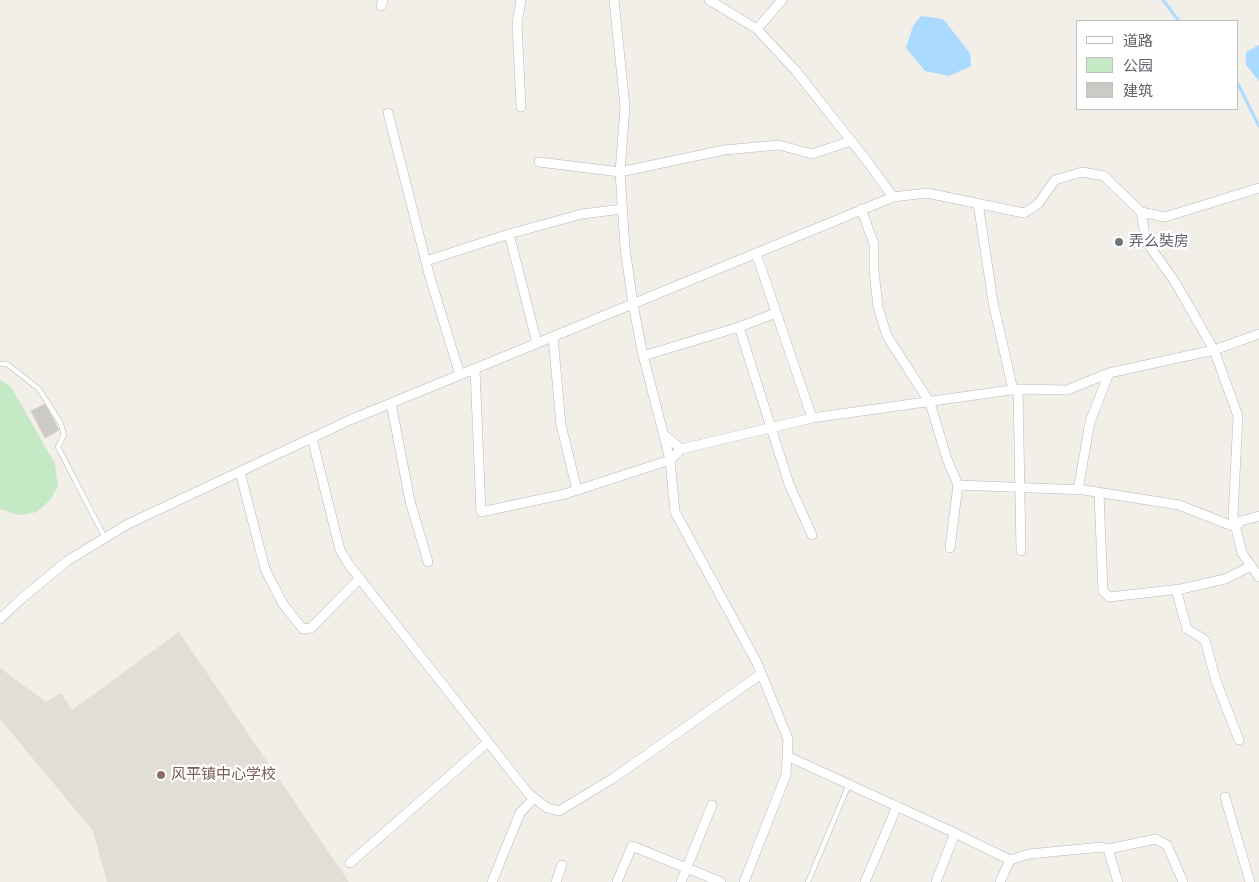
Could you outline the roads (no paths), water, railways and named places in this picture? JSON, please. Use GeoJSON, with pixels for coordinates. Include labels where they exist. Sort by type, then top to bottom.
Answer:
{"type":"FeatureCollection","features":[{"type":"Feature","properties":{"kind":"street"},"geometry":{"type":"LineString","coordinates":[[521,0],[516,24],[521,107]]}},
{"type":"Feature","properties":{"kind":"street"},"geometry":{"type":"LineString","coordinates":[[614,0],[625,107],[620,172],[625,248],[643,356],[670,460],[675,512],[757,663],[788,739],[786,774],[744,882]]}},
{"type":"Feature","properties":{"kind":"street"},"geometry":{"type":"LineString","coordinates":[[708,0],[757,29],[796,70],[893,197]]}},
{"type":"Feature","properties":{"kind":"street"},"geometry":{"type":"LineString","coordinates":[[757,29],[782,0]]}},
{"type":"Feature","properties":{"kind":"street"},"geometry":{"type":"LineString","coordinates":[[388,113],[426,261],[460,375]]}},
{"type":"Feature","properties":{"kind":"street"},"geometry":{"type":"LineString","coordinates":[[540,162],[620,172],[724,150],[779,145],[812,154],[851,141]]}},
{"type":"Feature","properties":{"kind":"street"},"geometry":{"type":"LineString","coordinates":[[0,619],[67,561],[128,524],[312,438],[392,403],[893,197],[927,193],[1024,213],[1038,204],[1055,180],[1082,172],[1104,176],[1142,212],[1165,217],[1258,188]]}},
{"type":"Feature","properties":{"kind":"street"},"geometry":{"type":"LineString","coordinates":[[978,203],[993,302],[1015,389],[1021,551]]}},
{"type":"Feature","properties":{"kind":"street"},"geometry":{"type":"LineString","coordinates":[[426,261],[508,234],[582,214],[622,209]]}},
{"type":"Feature","properties":{"kind":"street"},"geometry":{"type":"LineString","coordinates":[[861,209],[874,244],[874,271],[878,307],[887,336],[930,402],[958,485],[950,548]]}},
{"type":"Feature","properties":{"kind":"street"},"geometry":{"type":"LineString","coordinates":[[1142,212],[1146,241],[1175,282],[1214,350],[1238,416],[1233,508],[1235,527],[1242,553],[1259,577]]}},
{"type":"Feature","properties":{"kind":"street"},"geometry":{"type":"LineString","coordinates":[[508,234],[538,344]]}},
{"type":"Feature","properties":{"kind":"street"},"geometry":{"type":"LineString","coordinates":[[756,253],[812,418]]}},
{"type":"Feature","properties":{"kind":"street"},"geometry":{"type":"LineString","coordinates":[[643,356],[739,327],[776,313]]}},
{"type":"Feature","properties":{"kind":"street"},"geometry":{"type":"LineString","coordinates":[[739,327],[789,484],[812,535]]}},
{"type":"Feature","properties":{"kind":"street"},"geometry":{"type":"LineString","coordinates":[[475,369],[481,512],[577,490],[670,460],[681,449],[812,418],[1015,389],[1067,390],[1109,374],[1214,350],[1259,334]]}},
{"type":"Feature","properties":{"kind":"street"},"geometry":{"type":"LineString","coordinates":[[553,337],[561,425],[577,490]]}},
{"type":"Feature","properties":{"kind":"street"},"geometry":{"type":"LineString","coordinates":[[1078,490],[1090,422],[1109,374]]}},
{"type":"Feature","properties":{"kind":"street"},"geometry":{"type":"LineString","coordinates":[[392,403],[410,501],[428,562]]}},
{"type":"Feature","properties":{"kind":"street"},"geometry":{"type":"LineString","coordinates":[[663,434],[681,449]]}},
{"type":"Feature","properties":{"kind":"street"},"geometry":{"type":"LineString","coordinates":[[312,438],[340,550],[528,793],[547,808],[559,811],[615,777],[761,674]]}},
{"type":"Feature","properties":{"kind":"street"},"geometry":{"type":"LineString","coordinates":[[240,472],[265,569],[283,604],[303,629],[311,628],[360,578]]}},
{"type":"Feature","properties":{"kind":"street"},"geometry":{"type":"LineString","coordinates":[[958,485],[1099,492],[1179,506],[1235,527]]}},
{"type":"Feature","properties":{"kind":"street"},"geometry":{"type":"LineString","coordinates":[[1099,492],[1103,591],[1109,597],[1176,589],[1225,579],[1251,566]]}},
{"type":"Feature","properties":{"kind":"street"},"geometry":{"type":"LineString","coordinates":[[1235,527],[1241,521],[1259,516]]}},
{"type":"Feature","properties":{"kind":"street"},"geometry":{"type":"LineString","coordinates":[[1176,589],[1187,629],[1205,640],[1216,681],[1239,740]]}},
{"type":"Feature","properties":{"kind":"street"},"geometry":{"type":"LineString","coordinates":[[350,864],[488,742]]}},
{"type":"Feature","properties":{"kind":"street"},"geometry":{"type":"LineString","coordinates":[[787,756],[1010,860],[1030,854],[1102,847],[1108,849],[1156,839],[1166,845],[1183,882]]}},
{"type":"Feature","properties":{"kind":"street"},"geometry":{"type":"LineString","coordinates":[[1225,797],[1250,882]]}},
{"type":"Feature","properties":{"kind":"street"},"geometry":{"type":"LineString","coordinates":[[492,882],[520,813],[534,798]]}},
{"type":"Feature","properties":{"kind":"street"},"geometry":{"type":"LineString","coordinates":[[681,882],[712,805]]}},
{"type":"Feature","properties":{"kind":"street"},"geometry":{"type":"LineString","coordinates":[[864,882],[897,806]]}},
{"type":"Feature","properties":{"kind":"street"},"geometry":{"type":"LineString","coordinates":[[936,882],[955,833]]}},
{"type":"Feature","properties":{"kind":"street"},"geometry":{"type":"LineString","coordinates":[[617,882],[632,846],[721,882]]}},
{"type":"Feature","properties":{"kind":"street"},"geometry":{"type":"LineString","coordinates":[[1108,849],[1118,882]]}},
{"type":"Feature","properties":{"kind":"street"},"geometry":{"type":"LineString","coordinates":[[1000,882],[1010,860]]}},
{"type":"Feature","properties":{"kind":"street"},"geometry":{"type":"LineString","coordinates":[[556,882],[562,865]]}},
{"type":"Feature","properties":{"kind":"lane"},"geometry":{"type":"LineString","coordinates":[[0,364],[7,364],[40,389],[61,424],[64,436],[58,447],[105,538]]}},
{"type":"Feature","properties":{"kind":"lane"},"geometry":{"type":"LineString","coordinates":[[808,882],[849,784]]}},
{"type":"Feature","properties":{"kind":"water"},"geometry":{"type":"Polygon","coordinates":[[[921,16],[943,19],[970,53],[971,66],[949,76],[925,71],[906,48],[913,26],[921,16]]]}},
{"type":"Feature","properties":{"kind":"water"},"geometry":{"type":"Polygon","coordinates":[[[1259,45],[1259,81],[1246,65],[1246,52],[1259,45]]]}},
{"type":"Feature","properties":{"kind":"waterway"},"geometry":{"type":"LineString","coordinates":[[1163,0],[1178,20]]}},
{"type":"Feature","properties":{"kind":"waterway"},"geometry":{"type":"LineString","coordinates":[[1239,86],[1259,126]]}},
{"type":"Feature","properties":{"kind":"place","name":"弄么奘房"},"geometry":{"type":"Point","coordinates":[1119,242]}},
{"type":"Feature","properties":{"kind":"place","name":"风平镇中心学校"},"geometry":{"type":"Point","coordinates":[161,775]}}]}
